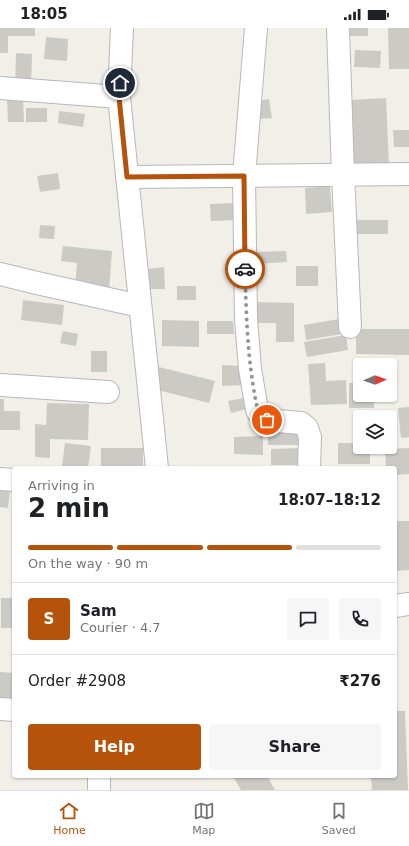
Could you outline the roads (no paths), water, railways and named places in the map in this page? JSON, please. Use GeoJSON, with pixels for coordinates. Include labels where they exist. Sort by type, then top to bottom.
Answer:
{"type":"FeatureCollection","features":[{"type":"Feature","properties":{"kind":"street"},"geometry":{"type":"LineString","coordinates":[[122,28],[119,97],[157,466]]}},
{"type":"Feature","properties":{"kind":"street"},"geometry":{"type":"LineString","coordinates":[[256,28],[244,176],[246,319],[250,369],[257,410],[261,418],[267,420],[301,423],[307,428],[310,437],[309,466]]}},
{"type":"Feature","properties":{"kind":"street"},"geometry":{"type":"LineString","coordinates":[[338,28],[350,326]]}},
{"type":"Feature","properties":{"kind":"street"},"geometry":{"type":"LineString","coordinates":[[0,88],[119,97]]}},
{"type":"Feature","properties":{"kind":"street"},"geometry":{"type":"LineString","coordinates":[[127,177],[409,174]]}},
{"type":"Feature","properties":{"kind":"street"},"geometry":{"type":"LineString","coordinates":[[0,274],[140,306]]}},
{"type":"Feature","properties":{"kind":"street"},"geometry":{"type":"LineString","coordinates":[[0,385],[108,392]]}},
{"type":"Feature","properties":{"kind":"street"},"geometry":{"type":"LineString","coordinates":[[0,479],[12,480]]}},
{"type":"Feature","properties":{"kind":"street"},"geometry":{"type":"LineString","coordinates":[[397,606],[409,604]]}},
{"type":"Feature","properties":{"kind":"street"},"geometry":{"type":"LineString","coordinates":[[0,709],[12,710]]}},
{"type":"Feature","properties":{"kind":"street"},"geometry":{"type":"LineString","coordinates":[[99,778],[99,790]]}}]}
